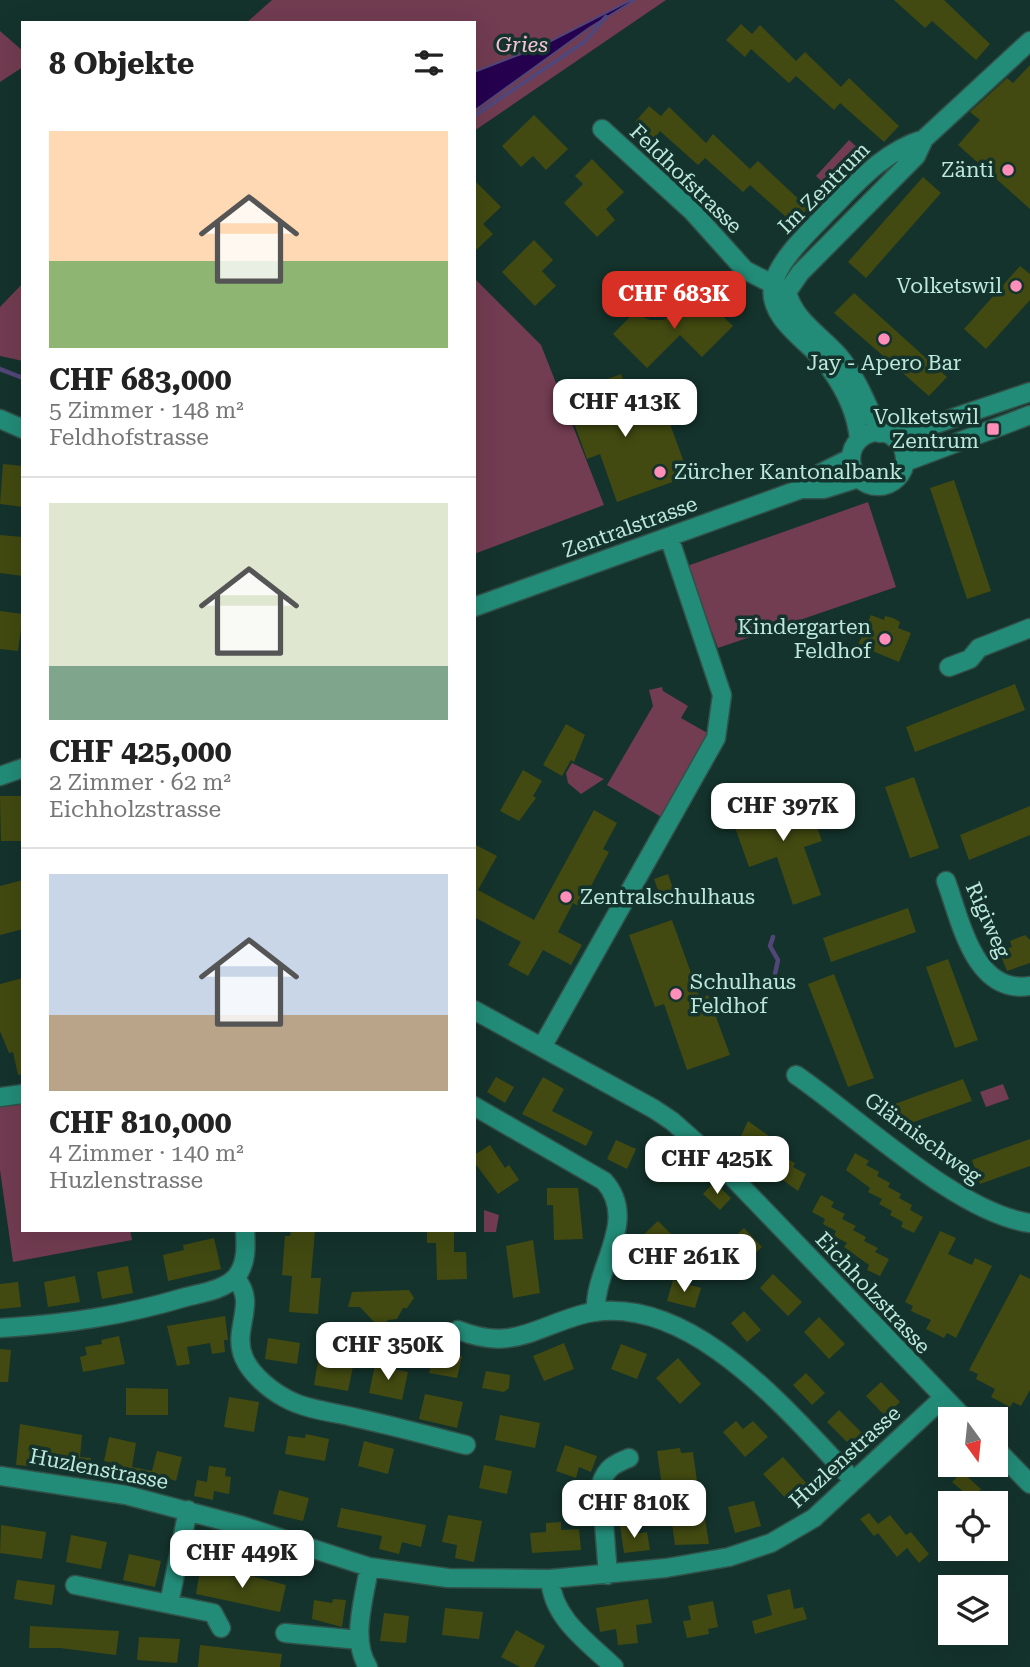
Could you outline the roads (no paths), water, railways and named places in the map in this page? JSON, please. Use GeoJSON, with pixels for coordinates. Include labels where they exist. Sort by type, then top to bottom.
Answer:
{"type":"FeatureCollection","features":[{"type":"Feature","properties":{"kind":"street","name":"Im Zentrum"},"geometry":{"type":"LineString","coordinates":[[780,289],[800,273],[916,156],[923,139],[1030,41]]}},
{"type":"Feature","properties":{"kind":"street","name":"Feldhofstrasse"},"geometry":{"type":"LineString","coordinates":[[602,129],[692,211],[745,270],[780,289],[792,309],[839,356],[887,435]]}},
{"type":"Feature","properties":{"kind":"street"},"geometry":{"type":"LineString","coordinates":[[780,289],[773,300],[779,314],[828,365],[847,397],[856,418],[859,440],[851,458],[859,478],[867,484],[887,485],[895,480],[905,462],[903,449],[887,435]]}},
{"type":"Feature","properties":{"kind":"street"},"geometry":{"type":"LineString","coordinates":[[859,440],[887,435],[1030,392]]}},
{"type":"Feature","properties":{"kind":"street"},"geometry":{"type":"LineString","coordinates":[[905,462],[1030,415]]}},
{"type":"Feature","properties":{"kind":"street"},"geometry":{"type":"LineString","coordinates":[[0,419],[21,428]]}},
{"type":"Feature","properties":{"kind":"street","name":"Zentralstrasse"},"geometry":{"type":"LineString","coordinates":[[476,606],[801,489],[819,474],[851,458]]}},
{"type":"Feature","properties":{"kind":"street","name":"Zentralstrasse"},"geometry":{"type":"LineString","coordinates":[[801,489],[824,489],[859,478]]}},
{"type":"Feature","properties":{"kind":"street"},"geometry":{"type":"LineString","coordinates":[[542,1047],[716,738],[722,695],[669,537]]}},
{"type":"Feature","properties":{"kind":"street"},"geometry":{"type":"LineString","coordinates":[[949,667],[970,659],[979,648],[1030,628]]}},
{"type":"Feature","properties":{"kind":"street"},"geometry":{"type":"LineString","coordinates":[[0,776],[21,769]]}},
{"type":"Feature","properties":{"kind":"street","name":"Rigiweg"},"geometry":{"type":"LineString","coordinates":[[946,881],[977,961],[988,976],[1002,985],[1019,988],[1030,986]]}},
{"type":"Feature","properties":{"kind":"street","name":"Eichholzstrasse"},"geometry":{"type":"LineString","coordinates":[[476,1011],[654,1109],[686,1133],[952,1407]]}},
{"type":"Feature","properties":{"kind":"street","name":"Glärnischweg"},"geometry":{"type":"LineString","coordinates":[[796,1075],[953,1190],[1007,1219],[1030,1223]]}},
{"type":"Feature","properties":{"kind":"street"},"geometry":{"type":"LineString","coordinates":[[0,1097],[21,1094]]}},
{"type":"Feature","properties":{"kind":"street"},"geometry":{"type":"LineString","coordinates":[[476,1107],[604,1181],[612,1190],[618,1224],[595,1303],[596,1312]]}},
{"type":"Feature","properties":{"kind":"street"},"geometry":{"type":"LineString","coordinates":[[0,1328],[58,1325],[113,1317],[214,1289],[235,1278],[245,1259],[244,1232]]}},
{"type":"Feature","properties":{"kind":"street"},"geometry":{"type":"LineString","coordinates":[[235,1278],[242,1285],[247,1301],[240,1334],[241,1350],[252,1370],[272,1389],[300,1405],[466,1445]]}},
{"type":"Feature","properties":{"kind":"street"},"geometry":{"type":"LineString","coordinates":[[458,1330],[501,1339],[517,1339],[596,1312],[640,1316],[694,1336],[719,1350],[752,1376],[854,1481]]}},
{"type":"Feature","properties":{"kind":"street","name":"Huzlenstrasse"},"geometry":{"type":"LineString","coordinates":[[0,1476],[125,1495],[188,1510],[369,1567],[448,1578],[550,1579],[608,1574],[729,1557],[771,1543],[814,1518],[943,1398]]}},
{"type":"Feature","properties":{"kind":"street"},"geometry":{"type":"LineString","coordinates":[[608,1574],[601,1484],[604,1473],[612,1465],[629,1458]]}},
{"type":"Feature","properties":{"kind":"street"},"geometry":{"type":"LineString","coordinates":[[1008,1461],[1030,1484]]}},
{"type":"Feature","properties":{"kind":"street","name":"Huzlenstrasse"},"geometry":{"type":"LineString","coordinates":[[169,1604],[188,1510]]}},
{"type":"Feature","properties":{"kind":"street"},"geometry":{"type":"LineString","coordinates":[[368,1667],[359,1640],[369,1567]]}},
{"type":"Feature","properties":{"kind":"street"},"geometry":{"type":"LineString","coordinates":[[550,1579],[561,1616],[614,1667]]}},
{"type":"Feature","properties":{"kind":"street"},"geometry":{"type":"LineString","coordinates":[[75,1585],[213,1613],[221,1628]]}},
{"type":"Feature","properties":{"kind":"street"},"geometry":{"type":"LineString","coordinates":[[285,1633],[359,1640]]}},
{"type":"Feature","properties":{"kind":"waterway"},"geometry":{"type":"LineString","coordinates":[[476,115],[584,42],[606,17]]}},
{"type":"Feature","properties":{"kind":"waterway"},"geometry":{"type":"LineString","coordinates":[[0,369],[21,377]]}},
{"type":"Feature","properties":{"kind":"waterway"},"geometry":{"type":"LineString","coordinates":[[773,937],[770,946],[778,960],[775,974]]}},
{"type":"Feature","properties":{"kind":"place","name":"Zänti"},"geometry":{"type":"Point","coordinates":[1008,170]}},
{"type":"Feature","properties":{"kind":"place","name":"Volketswil"},"geometry":{"type":"Point","coordinates":[1016,286]}},
{"type":"Feature","properties":{"kind":"place","name":"Jay - Apero Bar"},"geometry":{"type":"Point","coordinates":[884,339]}},
{"type":"Feature","properties":{"kind":"place","name":"Volketswil Zentrum"},"geometry":{"type":"Point","coordinates":[993,429]}},
{"type":"Feature","properties":{"kind":"place","name":"Zürcher Kantonalbank"},"geometry":{"type":"Point","coordinates":[660,472]}},
{"type":"Feature","properties":{"kind":"place","name":"Kindergarten Feldhof"},"geometry":{"type":"Point","coordinates":[885,639]}},
{"type":"Feature","properties":{"kind":"place","name":"Zentralschulhaus"},"geometry":{"type":"Point","coordinates":[566,897]}},
{"type":"Feature","properties":{"kind":"place","name":"Schulhaus Feldhof"},"geometry":{"type":"Point","coordinates":[676,994]}},
{"type":"Feature","properties":{"kind":"park label","name":"Gries"},"geometry":{"type":"Point","coordinates":[522,45]}}]}
